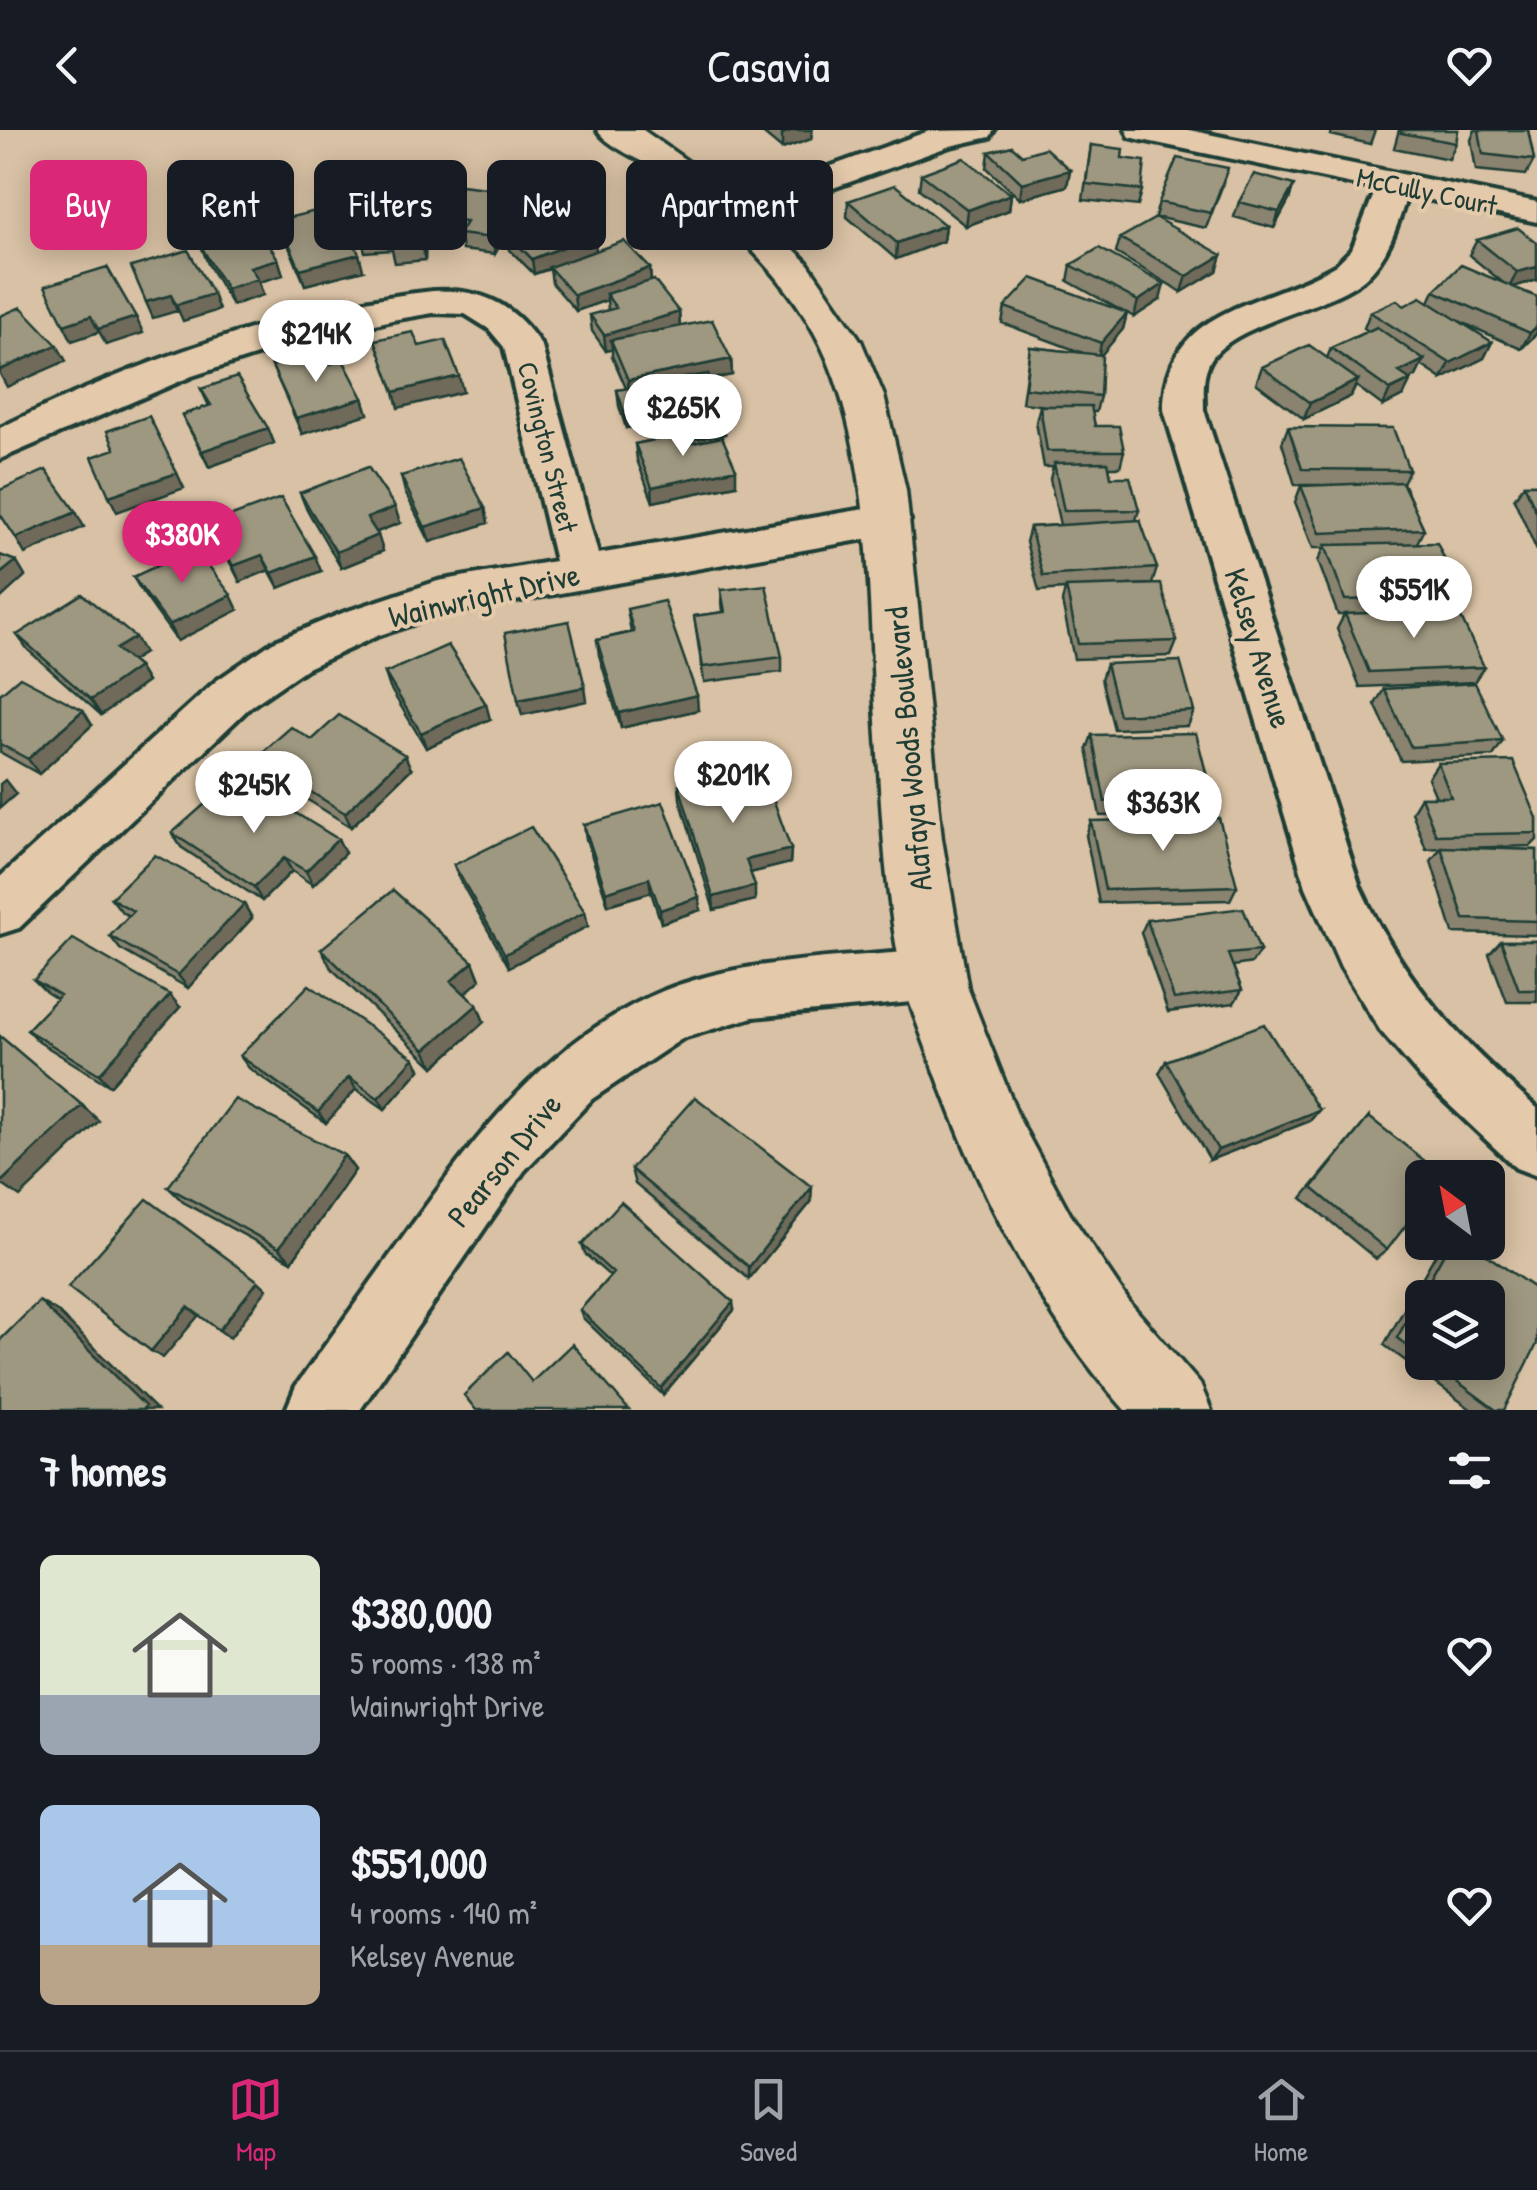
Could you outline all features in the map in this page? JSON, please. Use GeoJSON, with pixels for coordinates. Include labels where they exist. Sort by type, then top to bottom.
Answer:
{"type":"FeatureCollection","features":[{"type":"Feature","properties":{"kind":"street","name":"Alafaya Woods Boulevard"},"geometry":{"type":"LineString","coordinates":[[615,130],[664,160]]}},
{"type":"Feature","properties":{"kind":"street"},"geometry":{"type":"LineString","coordinates":[[833,177],[942,138],[978,130]]}},
{"type":"Feature","properties":{"kind":"street","name":"McCully Court"},"geometry":{"type":"LineString","coordinates":[[1142,130],[1537,212]]}},
{"type":"Feature","properties":{"kind":"street","name":"Kelsey Avenue"},"geometry":{"type":"LineString","coordinates":[[1394,185],[1366,256],[1340,279],[1226,329],[1193,354],[1184,380],[1184,410],[1334,887],[1366,960],[1414,1028],[1469,1089],[1537,1147]]}},
{"type":"Feature","properties":{"kind":"street","name":"Alafaya Woods Boulevard"},"geometry":{"type":"LineString","coordinates":[[775,250],[818,305],[851,364],[873,433],[888,520],[914,848],[933,975],[974,1095],[1022,1194],[1077,1288],[1174,1410]]}},
{"type":"Feature","properties":{"kind":"street","name":"Covington Street"},"geometry":{"type":"LineString","coordinates":[[0,445],[130,384],[297,330],[442,302],[472,304],[510,326],[523,347],[580,572]]}},
{"type":"Feature","properties":{"kind":"street","name":"Wainwright Drive"},"geometry":{"type":"LineString","coordinates":[[0,910],[232,694],[290,656],[361,624],[438,598],[888,520]]}},
{"type":"Feature","properties":{"kind":"street","name":"Pearson Drive"},"geometry":{"type":"LineString","coordinates":[[320,1410],[504,1150],[571,1079],[668,1016],[753,992],[933,975]]}},
{"type":"Feature","properties":{"kind":"building"},"geometry":{"type":"Polygon","coordinates":[[[1401,130],[1458,130],[1456,143],[1401,130]]]}},
{"type":"Feature","properties":{"kind":"building"},"geometry":{"type":"Polygon","coordinates":[[[1479,130],[1528,130],[1534,160],[1483,154],[1479,130]]]}},
{"type":"Feature","properties":{"kind":"building"},"geometry":{"type":"Polygon","coordinates":[[[1091,145],[1123,149],[1122,158],[1145,161],[1142,190],[1086,184],[1091,145]]]}},
{"type":"Feature","properties":{"kind":"building"},"geometry":{"type":"Polygon","coordinates":[[[1012,146],[1022,155],[1045,148],[1070,170],[1022,183],[989,152],[1012,146]]]}},
{"type":"Feature","properties":{"kind":"building"},"geometry":{"type":"Polygon","coordinates":[[[964,158],[1011,194],[968,210],[921,174],[964,158]]]}},
{"type":"Feature","properties":{"kind":"building"},"geometry":{"type":"Polygon","coordinates":[[[1177,158],[1228,168],[1211,213],[1159,202],[1177,158]]]}},
{"type":"Feature","properties":{"kind":"building"},"geometry":{"type":"Polygon","coordinates":[[[1254,174],[1294,185],[1279,212],[1239,202],[1254,174]]]}},
{"type":"Feature","properties":{"kind":"building"},"geometry":{"type":"Polygon","coordinates":[[[895,185],[945,225],[897,243],[848,201],[895,185]]]}},
{"type":"Feature","properties":{"kind":"building"},"geometry":{"type":"Polygon","coordinates":[[[467,186],[487,188],[487,237],[467,235],[467,186]]]}},
{"type":"Feature","properties":{"kind":"building"},"geometry":{"type":"Polygon","coordinates":[[[314,211],[314,250],[357,250],[359,254],[300,269],[292,250],[294,216],[314,211]]]}},
{"type":"Feature","properties":{"kind":"building"},"geometry":{"type":"Polygon","coordinates":[[[1156,218],[1222,255],[1187,276],[1120,238],[1156,218]]]}},
{"type":"Feature","properties":{"kind":"building"},"geometry":{"type":"Polygon","coordinates":[[[1518,228],[1537,243],[1537,267],[1517,272],[1477,240],[1518,228]]]}},
{"type":"Feature","properties":{"kind":"building"},"geometry":{"type":"Polygon","coordinates":[[[624,241],[626,250],[633,250],[650,268],[574,295],[549,267],[606,250],[624,241]]]}},
{"type":"Feature","properties":{"kind":"building"},"geometry":{"type":"Polygon","coordinates":[[[1099,248],[1164,284],[1138,301],[1071,265],[1099,248]]]}},
{"type":"Feature","properties":{"kind":"building"},"geometry":{"type":"Polygon","coordinates":[[[188,250],[213,294],[176,305],[171,295],[146,302],[131,267],[188,250]]]}},
{"type":"Feature","properties":{"kind":"building"},"geometry":{"type":"Polygon","coordinates":[[[203,250],[272,250],[278,259],[250,267],[258,279],[226,289],[203,250]]]}},
{"type":"Feature","properties":{"kind":"building"},"geometry":{"type":"Polygon","coordinates":[[[523,250],[555,250],[532,259],[523,250]]]}},
{"type":"Feature","properties":{"kind":"building"},"geometry":{"type":"Polygon","coordinates":[[[1461,265],[1537,297],[1537,326],[1530,333],[1434,291],[1461,265]]]}},
{"type":"Feature","properties":{"kind":"building"},"geometry":{"type":"Polygon","coordinates":[[[107,267],[136,317],[98,329],[91,316],[64,325],[45,286],[107,267]]]}},
{"type":"Feature","properties":{"kind":"building"},"geometry":{"type":"Polygon","coordinates":[[[1032,278],[1127,313],[1101,343],[1005,307],[1032,278]]]}},
{"type":"Feature","properties":{"kind":"building"},"geometry":{"type":"Polygon","coordinates":[[[654,280],[679,312],[604,335],[590,315],[616,308],[606,294],[654,280]]]}},
{"type":"Feature","properties":{"kind":"building"},"geometry":{"type":"Polygon","coordinates":[[[1421,297],[1492,342],[1450,363],[1370,312],[1397,300],[1404,306],[1421,297]]]}},
{"type":"Feature","properties":{"kind":"building"},"geometry":{"type":"Polygon","coordinates":[[[21,307],[57,345],[0,370],[0,316],[21,307]]]}},
{"type":"Feature","properties":{"kind":"building"},"geometry":{"type":"Polygon","coordinates":[[[712,320],[731,359],[628,380],[611,340],[712,320]]]}},
{"type":"Feature","properties":{"kind":"building"},"geometry":{"type":"Polygon","coordinates":[[[1377,327],[1424,360],[1399,372],[1411,380],[1390,390],[1331,348],[1377,327]]]}},
{"type":"Feature","properties":{"kind":"building"},"geometry":{"type":"Polygon","coordinates":[[[413,332],[419,346],[445,340],[459,376],[394,392],[375,340],[413,332]]]}},
{"type":"Feature","properties":{"kind":"building"},"geometry":{"type":"Polygon","coordinates":[[[1309,345],[1358,380],[1310,403],[1262,367],[1309,345]]]}},
{"type":"Feature","properties":{"kind":"building"},"geometry":{"type":"Polygon","coordinates":[[[1030,347],[1102,355],[1100,396],[1025,388],[1030,347]]]}},
{"type":"Feature","properties":{"kind":"building"},"geometry":{"type":"Polygon","coordinates":[[[311,354],[317,368],[343,360],[363,398],[296,418],[272,366],[311,354]]]}},
{"type":"Feature","properties":{"kind":"building"},"geometry":{"type":"Polygon","coordinates":[[[708,374],[725,418],[660,429],[652,407],[624,412],[617,390],[708,374]]]}},
{"type":"Feature","properties":{"kind":"building"},"geometry":{"type":"Polygon","coordinates":[[[237,377],[268,428],[202,451],[182,415],[211,405],[201,389],[237,377]]]}},
{"type":"Feature","properties":{"kind":"building"},"geometry":{"type":"Polygon","coordinates":[[[1040,406],[1091,406],[1095,426],[1119,426],[1124,451],[1047,451],[1040,406]]]}},
{"type":"Feature","properties":{"kind":"building"},"geometry":{"type":"Polygon","coordinates":[[[149,416],[177,473],[109,496],[92,457],[115,449],[107,431],[149,416]]]}},
{"type":"Feature","properties":{"kind":"building"},"geometry":{"type":"Polygon","coordinates":[[[1288,427],[1393,428],[1409,470],[1302,469],[1288,427]]]}},
{"type":"Feature","properties":{"kind":"building"},"geometry":{"type":"Polygon","coordinates":[[[684,434],[688,444],[722,437],[736,469],[652,487],[635,444],[684,434]]]}},
{"type":"Feature","properties":{"kind":"building"},"geometry":{"type":"Polygon","coordinates":[[[459,458],[485,508],[425,527],[401,476],[459,458]]]}},
{"type":"Feature","properties":{"kind":"building"},"geometry":{"type":"Polygon","coordinates":[[[1108,462],[1111,477],[1130,477],[1139,510],[1064,511],[1054,463],[1108,462]]]}},
{"type":"Feature","properties":{"kind":"building"},"geometry":{"type":"Polygon","coordinates":[[[368,467],[395,507],[367,518],[378,535],[336,552],[300,493],[368,467]]]}},
{"type":"Feature","properties":{"kind":"building"},"geometry":{"type":"Polygon","coordinates":[[[46,470],[76,512],[16,538],[0,514],[0,490],[46,470]]]}},
{"type":"Feature","properties":{"kind":"building"},"geometry":{"type":"Polygon","coordinates":[[[1402,482],[1424,529],[1320,533],[1301,486],[1402,482]]]}},
{"type":"Feature","properties":{"kind":"building"},"geometry":{"type":"Polygon","coordinates":[[[1524,484],[1537,484],[1537,513],[1524,484]]]}},
{"type":"Feature","properties":{"kind":"building"},"geometry":{"type":"Polygon","coordinates":[[[281,498],[315,556],[272,573],[262,555],[233,566],[210,524],[281,498]]]}},
{"type":"Feature","properties":{"kind":"building"},"geometry":{"type":"Polygon","coordinates":[[[1140,520],[1157,568],[1043,576],[1030,527],[1140,520]]]}},
{"type":"Feature","properties":{"kind":"building"},"geometry":{"type":"Polygon","coordinates":[[[1437,543],[1462,597],[1345,600],[1325,545],[1437,543]]]}},
{"type":"Feature","properties":{"kind":"building"},"geometry":{"type":"Polygon","coordinates":[[[195,548],[231,595],[169,625],[133,577],[195,548]]]}},
{"type":"Feature","properties":{"kind":"building"},"geometry":{"type":"Polygon","coordinates":[[[0,555],[16,561],[0,574],[0,555]]]}},
{"type":"Feature","properties":{"kind":"building"},"geometry":{"type":"Polygon","coordinates":[[[1161,584],[1177,641],[1078,644],[1066,587],[1161,584]]]}},
{"type":"Feature","properties":{"kind":"building"},"geometry":{"type":"Polygon","coordinates":[[[766,585],[782,657],[703,667],[694,616],[725,612],[721,590],[766,585]]]}},
{"type":"Feature","properties":{"kind":"building"},"geometry":{"type":"Polygon","coordinates":[[[82,594],[135,637],[116,649],[138,667],[91,700],[17,635],[82,594]]]}},
{"type":"Feature","properties":{"kind":"building"},"geometry":{"type":"Polygon","coordinates":[[[664,601],[697,695],[619,713],[597,640],[634,632],[627,609],[664,601]]]}},
{"type":"Feature","properties":{"kind":"building"},"geometry":{"type":"Polygon","coordinates":[[[1457,609],[1484,667],[1369,672],[1345,614],[1457,609]]]}},
{"type":"Feature","properties":{"kind":"building"},"geometry":{"type":"Polygon","coordinates":[[[569,621],[585,687],[518,700],[505,633],[569,621]]]}},
{"type":"Feature","properties":{"kind":"building"},"geometry":{"type":"Polygon","coordinates":[[[448,645],[486,704],[421,733],[385,673],[448,645]]]}},
{"type":"Feature","properties":{"kind":"building"},"geometry":{"type":"Polygon","coordinates":[[[1180,661],[1194,711],[1119,715],[1106,664],[1180,661]]]}},
{"type":"Feature","properties":{"kind":"building"},"geometry":{"type":"Polygon","coordinates":[[[20,677],[83,710],[28,759],[0,744],[0,694],[20,677]]]}},
{"type":"Feature","properties":{"kind":"building"},"geometry":{"type":"Polygon","coordinates":[[[1475,683],[1503,741],[1411,747],[1384,689],[1475,683]]]}},
{"type":"Feature","properties":{"kind":"building"},"geometry":{"type":"Polygon","coordinates":[[[339,715],[405,755],[345,813],[256,758],[291,727],[312,740],[339,715]]]}},
{"type":"Feature","properties":{"kind":"building"},"geometry":{"type":"Polygon","coordinates":[[[1196,733],[1213,800],[1105,802],[1092,735],[1196,733]]]}},
{"type":"Feature","properties":{"kind":"building"},"geometry":{"type":"Polygon","coordinates":[[[1513,761],[1537,818],[1537,833],[1436,835],[1421,797],[1451,797],[1438,763],[1513,761]]]}},
{"type":"Feature","properties":{"kind":"building"},"geometry":{"type":"Polygon","coordinates":[[[761,765],[791,849],[746,860],[755,886],[713,897],[679,785],[761,765]]]}},
{"type":"Feature","properties":{"kind":"building"},"geometry":{"type":"Polygon","coordinates":[[[253,787],[338,839],[306,871],[284,858],[254,887],[172,833],[215,795],[232,806],[253,787]]]}},
{"type":"Feature","properties":{"kind":"building"},"geometry":{"type":"Polygon","coordinates":[[[663,802],[699,897],[660,910],[649,878],[606,892],[584,825],[663,802]]]}},
{"type":"Feature","properties":{"kind":"building"},"geometry":{"type":"Polygon","coordinates":[[[1219,818],[1237,886],[1105,890],[1091,821],[1219,818]]]}},
{"type":"Feature","properties":{"kind":"building"},"geometry":{"type":"Polygon","coordinates":[[[531,827],[585,912],[505,954],[454,865],[531,827]]]}},
{"type":"Feature","properties":{"kind":"building"},"geometry":{"type":"Polygon","coordinates":[[[1441,847],[1537,850],[1537,921],[1464,919],[1441,847]]]}},
{"type":"Feature","properties":{"kind":"building"},"geometry":{"type":"Polygon","coordinates":[[[155,855],[244,904],[178,975],[110,936],[133,911],[111,898],[155,855]]]}},
{"type":"Feature","properties":{"kind":"building"},"geometry":{"type":"Polygon","coordinates":[[[393,890],[473,962],[451,981],[477,1005],[425,1050],[321,949],[393,890]]]}},
{"type":"Feature","properties":{"kind":"building"},"geometry":{"type":"Polygon","coordinates":[[[1243,908],[1260,951],[1228,954],[1242,990],[1174,999],[1147,920],[1243,908]]]}},
{"type":"Feature","properties":{"kind":"building"},"geometry":{"type":"Polygon","coordinates":[[[73,939],[170,995],[99,1074],[27,1030],[60,995],[34,980],[73,939]]]}},
{"type":"Feature","properties":{"kind":"building"},"geometry":{"type":"Polygon","coordinates":[[[1501,941],[1537,941],[1537,990],[1519,990],[1501,941]]]}},
{"type":"Feature","properties":{"kind":"building"},"geometry":{"type":"Polygon","coordinates":[[[309,985],[414,1058],[378,1098],[349,1077],[318,1112],[240,1056],[309,985]]]}},
{"type":"Feature","properties":{"kind":"building"},"geometry":{"type":"Polygon","coordinates":[[[1264,1024],[1319,1110],[1218,1150],[1166,1061],[1264,1024]]]}},
{"type":"Feature","properties":{"kind":"building"},"geometry":{"type":"Polygon","coordinates":[[[0,1036],[82,1105],[0,1183],[0,1036]]]}},
{"type":"Feature","properties":{"kind":"building"},"geometry":{"type":"Polygon","coordinates":[[[695,1097],[812,1187],[749,1267],[631,1169],[695,1097]]]}},
{"type":"Feature","properties":{"kind":"building"},"geometry":{"type":"Polygon","coordinates":[[[235,1099],[344,1155],[279,1248],[168,1187],[235,1099]]]}},
{"type":"Feature","properties":{"kind":"building"},"geometry":{"type":"Polygon","coordinates":[[[1369,1117],[1424,1160],[1405,1160],[1405,1226],[1387,1250],[1312,1188],[1369,1117]]]}},
{"type":"Feature","properties":{"kind":"building"},"geometry":{"type":"Polygon","coordinates":[[[147,1199],[258,1281],[219,1330],[188,1307],[151,1351],[68,1287],[147,1199]]]}},
{"type":"Feature","properties":{"kind":"building"},"geometry":{"type":"Polygon","coordinates":[[[621,1202],[733,1302],[661,1388],[580,1310],[613,1273],[582,1245],[621,1202]]]}},
{"type":"Feature","properties":{"kind":"building"},"geometry":{"type":"Polygon","coordinates":[[[1440,1260],[1494,1260],[1537,1290],[1537,1344],[1504,1410],[1496,1410],[1455,1380],[1505,1380],[1505,1280],[1429,1280],[1440,1260]]]}},
{"type":"Feature","properties":{"kind":"building"},"geometry":{"type":"Polygon","coordinates":[[[39,1301],[145,1406],[142,1410],[0,1410],[0,1340],[39,1301]]]}},
{"type":"Feature","properties":{"kind":"building"},"geometry":{"type":"Polygon","coordinates":[[[1405,1324],[1405,1344],[1397,1338],[1405,1324]]]}},
{"type":"Feature","properties":{"kind":"building"},"geometry":{"type":"Polygon","coordinates":[[[572,1344],[629,1410],[476,1410],[464,1395],[508,1352],[532,1382],[572,1344]]]}}]}
